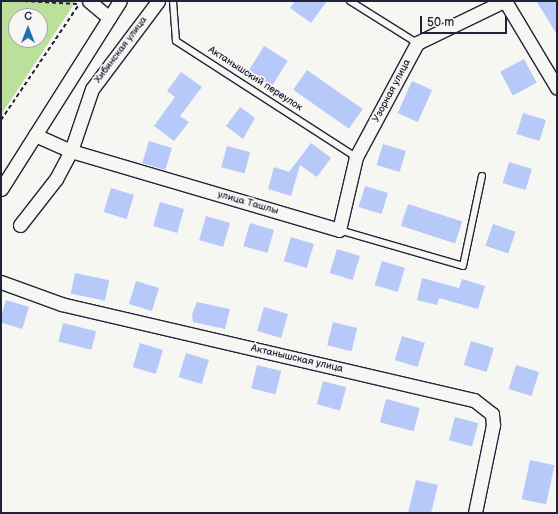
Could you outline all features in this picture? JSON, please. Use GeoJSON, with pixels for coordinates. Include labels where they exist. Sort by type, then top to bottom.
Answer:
{"type":"FeatureCollection","features":[{"type":"Feature","properties":{"kind":"street"},"geometry":{"type":"LineString","coordinates":[[89,1],[109,18]]}},
{"type":"Feature","properties":{"kind":"street"},"geometry":{"type":"LineString","coordinates":[[1,189],[120,1]]}},
{"type":"Feature","properties":{"kind":"street","name":"Хибинская улица"},"geometry":{"type":"LineString","coordinates":[[20,225],[56,179],[71,151],[92,89],[158,1]]}},
{"type":"Feature","properties":{"kind":"street"},"geometry":{"type":"LineString","coordinates":[[417,43],[504,1],[557,88]]}},
{"type":"Feature","properties":{"kind":"street","name":"Узорная улица"},"geometry":{"type":"LineString","coordinates":[[339,230],[356,156],[417,43]]}},
{"type":"Feature","properties":{"kind":"street","name":"улица Ташлы"},"geometry":{"type":"LineString","coordinates":[[35,135],[71,151],[339,230]]}},
{"type":"Feature","properties":{"kind":"street","name":"Актанышская улица"},"geometry":{"type":"LineString","coordinates":[[1,282],[61,304],[474,400],[492,414],[493,425],[475,513]]}},
{"type":"Feature","properties":{"kind":"lane","name":"Актанышский переулок"},"geometry":{"type":"LineString","coordinates":[[173,1],[176,41],[356,156]]}},
{"type":"Feature","properties":{"kind":"lane"},"geometry":{"type":"LineString","coordinates":[[350,1],[417,43]]}},
{"type":"Feature","properties":{"kind":"lane","name":"улица Ташлы"},"geometry":{"type":"LineString","coordinates":[[339,230],[463,266],[482,176]]}},
{"type":"Feature","properties":{"kind":"path"},"geometry":{"type":"LineString","coordinates":[[1,120],[80,4],[24,1]]}},
{"type":"Feature","properties":{"kind":"green space"},"geometry":{"type":"Polygon","coordinates":[[[1,1],[76,1],[48,44],[48,8],[8,8],[8,48],[45,48],[1,115],[1,1]]]}},
{"type":"Feature","properties":{"kind":"building"},"geometry":{"type":"Polygon","coordinates":[[[295,1],[327,1],[311,23],[290,8],[295,1]]]}},
{"type":"Feature","properties":{"kind":"building"},"geometry":{"type":"Polygon","coordinates":[[[536,1],[557,1],[557,35],[547,18],[536,1]]]}},
{"type":"Feature","properties":{"kind":"building"},"geometry":{"type":"Polygon","coordinates":[[[264,46],[288,61],[272,86],[248,71],[264,46]]]}},
{"type":"Feature","properties":{"kind":"building"},"geometry":{"type":"Polygon","coordinates":[[[524,59],[537,83],[513,96],[500,72],[524,59]]]}},
{"type":"Feature","properties":{"kind":"building"},"geometry":{"type":"Polygon","coordinates":[[[307,70],[363,109],[349,129],[293,90],[307,70]]]}},
{"type":"Feature","properties":{"kind":"building"},"geometry":{"type":"Polygon","coordinates":[[[181,72],[202,87],[180,116],[189,122],[174,141],[154,126],[175,97],[167,91],[181,72]]]}},
{"type":"Feature","properties":{"kind":"building"},"geometry":{"type":"Polygon","coordinates":[[[412,81],[432,90],[418,122],[398,113],[412,81]]]}},
{"type":"Feature","properties":{"kind":"building"},"geometry":{"type":"Polygon","coordinates":[[[240,107],[255,118],[243,139],[226,126],[240,107]]]}},
{"type":"Feature","properties":{"kind":"building"},"geometry":{"type":"Polygon","coordinates":[[[523,113],[546,120],[540,141],[517,134],[523,113]]]}},
{"type":"Feature","properties":{"kind":"building"},"geometry":{"type":"Polygon","coordinates":[[[149,141],[172,148],[165,170],[142,163],[149,141]]]}},
{"type":"Feature","properties":{"kind":"building"},"geometry":{"type":"Polygon","coordinates":[[[311,143],[331,158],[317,177],[300,165],[291,196],[268,189],[274,167],[289,172],[311,143]]]}},
{"type":"Feature","properties":{"kind":"building"},"geometry":{"type":"Polygon","coordinates":[[[383,144],[406,151],[400,172],[377,165],[383,144]]]}},
{"type":"Feature","properties":{"kind":"building"},"geometry":{"type":"Polygon","coordinates":[[[227,146],[250,152],[244,173],[221,167],[227,146]]]}},
{"type":"Feature","properties":{"kind":"building"},"geometry":{"type":"Polygon","coordinates":[[[509,162],[532,169],[526,190],[503,183],[509,162]]]}},
{"type":"Feature","properties":{"kind":"building"},"geometry":{"type":"Polygon","coordinates":[[[365,186],[388,193],[382,214],[359,207],[365,186]]]}},
{"type":"Feature","properties":{"kind":"building"},"geometry":{"type":"Polygon","coordinates":[[[111,188],[134,195],[127,219],[104,212],[111,188]]]}},
{"type":"Feature","properties":{"kind":"building"},"geometry":{"type":"Polygon","coordinates":[[[160,202],[184,209],[177,233],[153,226],[160,202]]]}},
{"type":"Feature","properties":{"kind":"building"},"geometry":{"type":"Polygon","coordinates":[[[408,204],[462,222],[455,243],[401,226],[408,204]]]}},
{"type":"Feature","properties":{"kind":"building"},"geometry":{"type":"Polygon","coordinates":[[[206,216],[230,223],[223,247],[199,240],[206,216]]]}},
{"type":"Feature","properties":{"kind":"building"},"geometry":{"type":"Polygon","coordinates":[[[250,223],[274,230],[267,253],[243,246],[250,223]]]}},
{"type":"Feature","properties":{"kind":"building"},"geometry":{"type":"Polygon","coordinates":[[[493,224],[516,232],[508,254],[486,246],[493,224]]]}},
{"type":"Feature","properties":{"kind":"building"},"geometry":{"type":"Polygon","coordinates":[[[291,237],[314,244],[307,268],[284,261],[291,237]]]}},
{"type":"Feature","properties":{"kind":"building"},"geometry":{"type":"Polygon","coordinates":[[[337,249],[360,256],[353,280],[330,273],[337,249]]]}},
{"type":"Feature","properties":{"kind":"building"},"geometry":{"type":"Polygon","coordinates":[[[382,261],[405,268],[398,292],[375,285],[382,261]]]}},
{"type":"Feature","properties":{"kind":"building"},"geometry":{"type":"Polygon","coordinates":[[[75,273],[109,280],[105,301],[71,294],[75,273]]]}},
{"type":"Feature","properties":{"kind":"building"},"geometry":{"type":"Polygon","coordinates":[[[422,278],[459,288],[462,279],[485,286],[478,309],[439,298],[437,305],[417,300],[422,278]]]}},
{"type":"Feature","properties":{"kind":"building"},"geometry":{"type":"Polygon","coordinates":[[[136,281],[159,288],[152,311],[129,304],[136,281]]]}},
{"type":"Feature","properties":{"kind":"building"},"geometry":{"type":"Polygon","coordinates":[[[6,300],[29,307],[22,329],[1,323],[1,316],[6,300]]]}},
{"type":"Feature","properties":{"kind":"building"},"geometry":{"type":"Polygon","coordinates":[[[197,302],[230,309],[225,329],[193,322],[192,314],[197,302]]]}},
{"type":"Feature","properties":{"kind":"building"},"geometry":{"type":"Polygon","coordinates":[[[264,307],[288,314],[281,338],[257,331],[264,307]]]}},
{"type":"Feature","properties":{"kind":"building"},"geometry":{"type":"Polygon","coordinates":[[[333,322],[357,328],[351,351],[327,345],[333,322]]]}},
{"type":"Feature","properties":{"kind":"building"},"geometry":{"type":"Polygon","coordinates":[[[63,323],[96,331],[91,350],[58,341],[63,323]]]}},
{"type":"Feature","properties":{"kind":"building"},"geometry":{"type":"Polygon","coordinates":[[[402,336],[425,343],[418,367],[395,360],[402,336]]]}},
{"type":"Feature","properties":{"kind":"building"},"geometry":{"type":"Polygon","coordinates":[[[471,341],[494,348],[487,372],[464,365],[471,341]]]}},
{"type":"Feature","properties":{"kind":"building"},"geometry":{"type":"Polygon","coordinates":[[[140,343],[163,350],[156,374],[133,367],[140,343]]]}},
{"type":"Feature","properties":{"kind":"building"},"geometry":{"type":"Polygon","coordinates":[[[186,353],[209,360],[202,384],[179,377],[186,353]]]}},
{"type":"Feature","properties":{"kind":"building"},"geometry":{"type":"Polygon","coordinates":[[[257,365],[281,371],[275,394],[251,388],[257,365]]]}},
{"type":"Feature","properties":{"kind":"building"},"geometry":{"type":"Polygon","coordinates":[[[516,365],[539,372],[532,396],[509,389],[516,365]]]}},
{"type":"Feature","properties":{"kind":"building"},"geometry":{"type":"Polygon","coordinates":[[[323,381],[346,387],[340,410],[317,404],[323,381]]]}},
{"type":"Feature","properties":{"kind":"building"},"geometry":{"type":"Polygon","coordinates":[[[386,399],[420,408],[414,431],[380,422],[386,399]]]}},
{"type":"Feature","properties":{"kind":"building"},"geometry":{"type":"Polygon","coordinates":[[[455,417],[478,423],[472,446],[449,440],[455,417]]]}},
{"type":"Feature","properties":{"kind":"building"},"geometry":{"type":"Polygon","coordinates":[[[530,460],[554,465],[546,504],[522,499],[530,460]]]}},
{"type":"Feature","properties":{"kind":"building"},"geometry":{"type":"Polygon","coordinates":[[[416,480],[438,485],[431,513],[408,513],[416,480]]]}}]}
